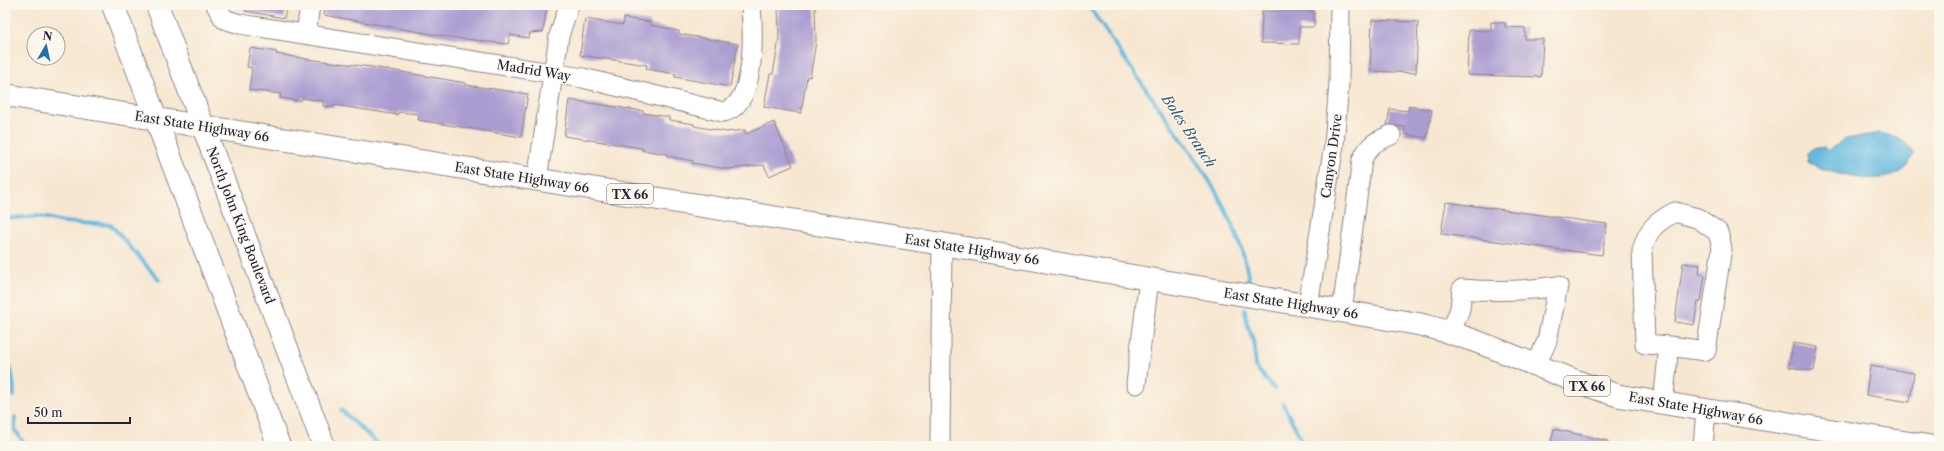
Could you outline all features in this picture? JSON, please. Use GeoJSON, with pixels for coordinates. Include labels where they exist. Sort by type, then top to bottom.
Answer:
{"type":"FeatureCollection","features":[{"type":"Feature","properties":{"kind":"main road"},"geometry":{"type":"LineString","coordinates":[[114,5],[279,446]]}},
{"type":"Feature","properties":{"kind":"main road","name":"North John King Boulevard"},"geometry":{"type":"LineString","coordinates":[[158,5],[166,30],[204,126],[324,446]]}},
{"type":"Feature","properties":{"kind":"main road","name":"East State Highway 66"},"geometry":{"type":"LineString","coordinates":[[5,95],[942,244],[1418,324],[1452,332],[1489,345],[1599,390],[1663,404],[1928,446]]}},
{"type":"Feature","properties":{"kind":"street"},"geometry":{"type":"LineString","coordinates":[[306,34],[310,5]]}},
{"type":"Feature","properties":{"kind":"street"},"geometry":{"type":"LineString","coordinates":[[537,179],[559,36],[569,5]]}},
{"type":"Feature","properties":{"kind":"street","name":"Madrid Way"},"geometry":{"type":"LineString","coordinates":[[220,12],[240,24],[553,72],[614,84],[717,112],[730,110],[737,105],[743,96],[752,55],[753,30],[751,5]]}},
{"type":"Feature","properties":{"kind":"street","name":"Canyon Drive"},"geometry":{"type":"LineString","coordinates":[[1308,305],[1334,145],[1339,83],[1340,5]]}},
{"type":"Feature","properties":{"kind":"street"},"geometry":{"type":"LineString","coordinates":[[1342,311],[1362,160],[1366,151],[1373,143],[1391,135]]}},
{"type":"Feature","properties":{"kind":"street"},"geometry":{"type":"LineString","coordinates":[[1675,212],[1697,218],[1718,232],[1722,248],[1706,350],[1669,346],[1645,344],[1642,251],[1645,238],[1659,221],[1675,212]]}},
{"type":"Feature","properties":{"kind":"street"},"geometry":{"type":"LineString","coordinates":[[940,446],[942,244]]}},
{"type":"Feature","properties":{"kind":"street"},"geometry":{"type":"LineString","coordinates":[[1136,384],[1149,279]]}},
{"type":"Feature","properties":{"kind":"street"},"geometry":{"type":"LineString","coordinates":[[1452,332],[1460,309],[1462,289],[1490,292],[1525,291],[1558,286],[1547,341],[1536,365]]}},
{"type":"Feature","properties":{"kind":"street"},"geometry":{"type":"LineString","coordinates":[[1663,404],[1669,346]]}},
{"type":"Feature","properties":{"kind":"street"},"geometry":{"type":"LineString","coordinates":[[1703,446],[1706,411]]}},
{"type":"Feature","properties":{"kind":"water"},"geometry":{"type":"Polygon","coordinates":[[[1880,133],[1900,139],[1908,145],[1914,154],[1908,165],[1899,173],[1887,177],[1859,178],[1818,167],[1808,162],[1807,153],[1812,149],[1824,147],[1827,151],[1846,139],[1880,133]]]}},
{"type":"Feature","properties":{"kind":"building"},"geometry":{"type":"Polygon","coordinates":[[[245,5],[287,5],[284,18],[245,11],[245,5]]]}},
{"type":"Feature","properties":{"kind":"building"},"geometry":{"type":"Polygon","coordinates":[[[326,5],[547,5],[543,32],[530,33],[529,38],[510,35],[508,44],[448,37],[324,15],[326,5]]]}},
{"type":"Feature","properties":{"kind":"building"},"geometry":{"type":"Polygon","coordinates":[[[778,5],[815,5],[816,42],[810,77],[807,76],[801,113],[764,107],[770,74],[773,74],[779,39],[778,5]]]}},
{"type":"Feature","properties":{"kind":"building"},"geometry":{"type":"Polygon","coordinates":[[[1262,11],[1314,11],[1314,27],[1299,27],[1299,44],[1261,43],[1262,11]]]}},
{"type":"Feature","properties":{"kind":"building"},"geometry":{"type":"Polygon","coordinates":[[[624,18],[650,22],[650,25],[679,31],[679,34],[738,44],[730,87],[675,77],[676,74],[646,69],[647,65],[580,55],[585,19],[623,25],[624,18]]]}},
{"type":"Feature","properties":{"kind":"building"},"geometry":{"type":"Polygon","coordinates":[[[1372,20],[1418,22],[1416,73],[1370,71],[1372,20]]]}},
{"type":"Feature","properties":{"kind":"building"},"geometry":{"type":"Polygon","coordinates":[[[1491,22],[1505,23],[1505,27],[1525,28],[1525,39],[1543,39],[1541,77],[1467,75],[1469,30],[1491,31],[1491,22]]]}},
{"type":"Feature","properties":{"kind":"building"},"geometry":{"type":"Polygon","coordinates":[[[250,48],[277,52],[276,54],[372,67],[466,83],[466,85],[528,94],[521,137],[418,120],[419,114],[398,112],[398,115],[334,105],[334,107],[323,106],[324,101],[302,98],[301,101],[280,98],[281,94],[249,90],[252,68],[247,67],[250,48]]]}},
{"type":"Feature","properties":{"kind":"building"},"geometry":{"type":"Polygon","coordinates":[[[569,100],[643,111],[643,113],[669,117],[669,120],[727,132],[745,130],[746,134],[774,122],[793,166],[769,176],[764,165],[727,169],[692,163],[693,161],[667,156],[667,154],[642,150],[642,148],[564,136],[569,100]]]}},
{"type":"Feature","properties":{"kind":"building"},"geometry":{"type":"Polygon","coordinates":[[[1409,106],[1432,110],[1427,138],[1404,134],[1405,127],[1387,125],[1390,109],[1408,111],[1409,106]]]}},
{"type":"Feature","properties":{"kind":"building"},"geometry":{"type":"Polygon","coordinates":[[[1446,202],[1607,224],[1602,255],[1441,234],[1446,202]]]}},
{"type":"Feature","properties":{"kind":"building"},"geometry":{"type":"Polygon","coordinates":[[[1683,263],[1700,265],[1699,274],[1705,275],[1701,301],[1698,301],[1694,325],[1675,322],[1683,263]]]}},
{"type":"Feature","properties":{"kind":"building"},"geometry":{"type":"Polygon","coordinates":[[[1793,343],[1818,347],[1814,371],[1789,367],[1793,343]]]}},
{"type":"Feature","properties":{"kind":"building"},"geometry":{"type":"Polygon","coordinates":[[[1870,366],[1914,373],[1910,402],[1866,395],[1870,366]]]}},
{"type":"Feature","properties":{"kind":"building"},"geometry":{"type":"Polygon","coordinates":[[[1554,429],[1608,441],[1607,446],[1550,446],[1554,429]]]}},
{"type":"Feature","properties":{"kind":"waterway","name":"Boles Branch"},"geometry":{"type":"LineString","coordinates":[[1088,5],[1129,66],[1185,144],[1213,187],[1236,232],[1244,256],[1249,281]]}},
{"type":"Feature","properties":{"kind":"waterway"},"geometry":{"type":"LineString","coordinates":[[5,219],[37,216],[64,222],[111,225],[159,280]]}},
{"type":"Feature","properties":{"kind":"waterway","name":"Boles Branch"},"geometry":{"type":"LineString","coordinates":[[1245,310],[1247,323],[1255,346],[1255,366],[1274,389]]}},
{"type":"Feature","properties":{"kind":"waterway"},"geometry":{"type":"LineString","coordinates":[[5,360],[12,372],[14,396]]}},
{"type":"Feature","properties":{"kind":"waterway","name":"Boles Branch"},"geometry":{"type":"LineString","coordinates":[[1283,404],[1305,446]]}},
{"type":"Feature","properties":{"kind":"waterway"},"geometry":{"type":"LineString","coordinates":[[341,410],[380,446]]}},
{"type":"Feature","properties":{"kind":"waterway"},"geometry":{"type":"LineString","coordinates":[[15,417],[15,430],[26,446]]}}]}
